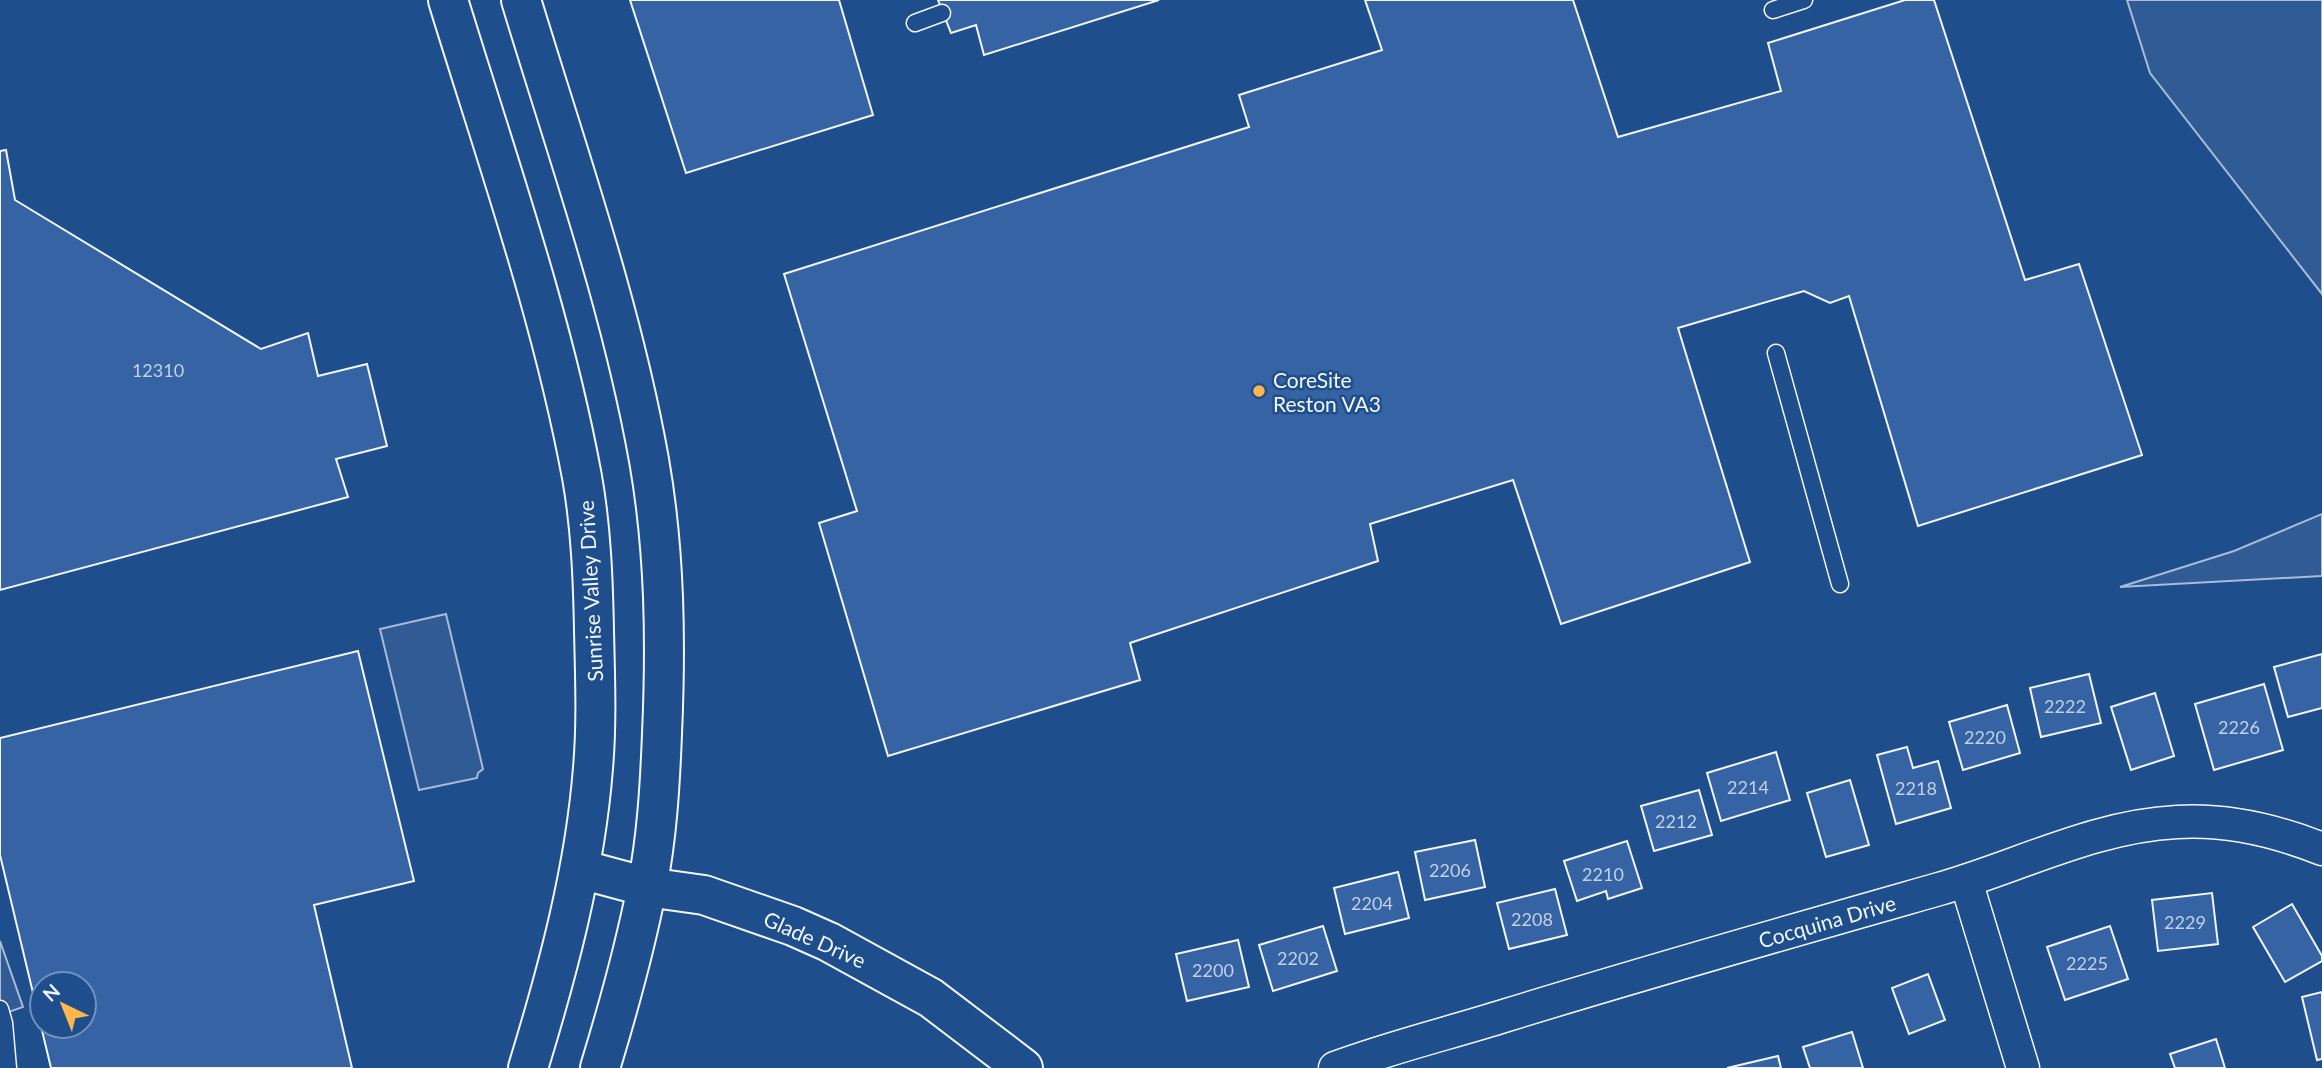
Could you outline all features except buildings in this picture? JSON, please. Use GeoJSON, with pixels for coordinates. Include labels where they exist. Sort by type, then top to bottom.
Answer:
{"type":"FeatureCollection","features":[{"type":"Feature","properties":{"kind":"main road","name":"Sunrise Valley Drive"},"geometry":{"type":"LineString","coordinates":[[449,0],[539,298],[582,478],[590,538],[595,691],[593,768],[580,869],[564,940],[528,1068]]}},
{"type":"Feature","properties":{"kind":"main road"},"geometry":{"type":"LineString","coordinates":[[521,0],[608,286],[632,380],[649,462],[662,578],[665,643],[659,802],[647,887],[600,1068]]}},
{"type":"Feature","properties":{"kind":"main road","name":"Glade Drive"},"geometry":{"type":"LineString","coordinates":[[580,869],[647,887],[704,895],[751,910],[829,942],[931,998],[1023,1068]]}},
{"type":"Feature","properties":{"kind":"street","name":"Cocquina Drive"},"geometry":{"type":"LineString","coordinates":[[1335,1068],[1650,971],[1966,881],[2044,853],[2127,828],[2177,822],[2216,823],[2258,830],[2322,849]]}},
{"type":"Feature","properties":{"kind":"street"},"geometry":{"type":"LineString","coordinates":[[1966,881],[2023,1068]]}},
{"type":"Feature","properties":{"kind":"lane"},"geometry":{"type":"LineString","coordinates":[[1773,10],[1804,0]]}},
{"type":"Feature","properties":{"kind":"lane"},"geometry":{"type":"LineString","coordinates":[[915,23],[942,13]]}},
{"type":"Feature","properties":{"kind":"lane"},"geometry":{"type":"LineString","coordinates":[[1776,353],[1840,584]]}},
{"type":"Feature","properties":{"kind":"lane"},"geometry":{"type":"LineString","coordinates":[[0,1009],[8,1068]]}},
{"type":"Feature","properties":{"kind":"shaded area"},"geometry":{"type":"Polygon","coordinates":[[[2127,0],[2322,0],[2322,294],[2150,73],[2127,0]]]}},
{"type":"Feature","properties":{"kind":"shaded area"},"geometry":{"type":"Polygon","coordinates":[[[2322,514],[2322,576],[2120,587],[2234,551],[2322,514]]]}},
{"type":"Feature","properties":{"kind":"shaded area"},"geometry":{"type":"Polygon","coordinates":[[[446,614],[483,769],[477,778],[419,790],[380,629],[446,614]]]}},
{"type":"Feature","properties":{"kind":"shaded area"},"geometry":{"type":"Polygon","coordinates":[[[0,941],[23,1007],[0,1015],[0,941]]]}},
{"type":"Feature","properties":{"kind":"place","name":"CoreSite Reston VA3"},"geometry":{"type":"Point","coordinates":[1259,391]}}]}
